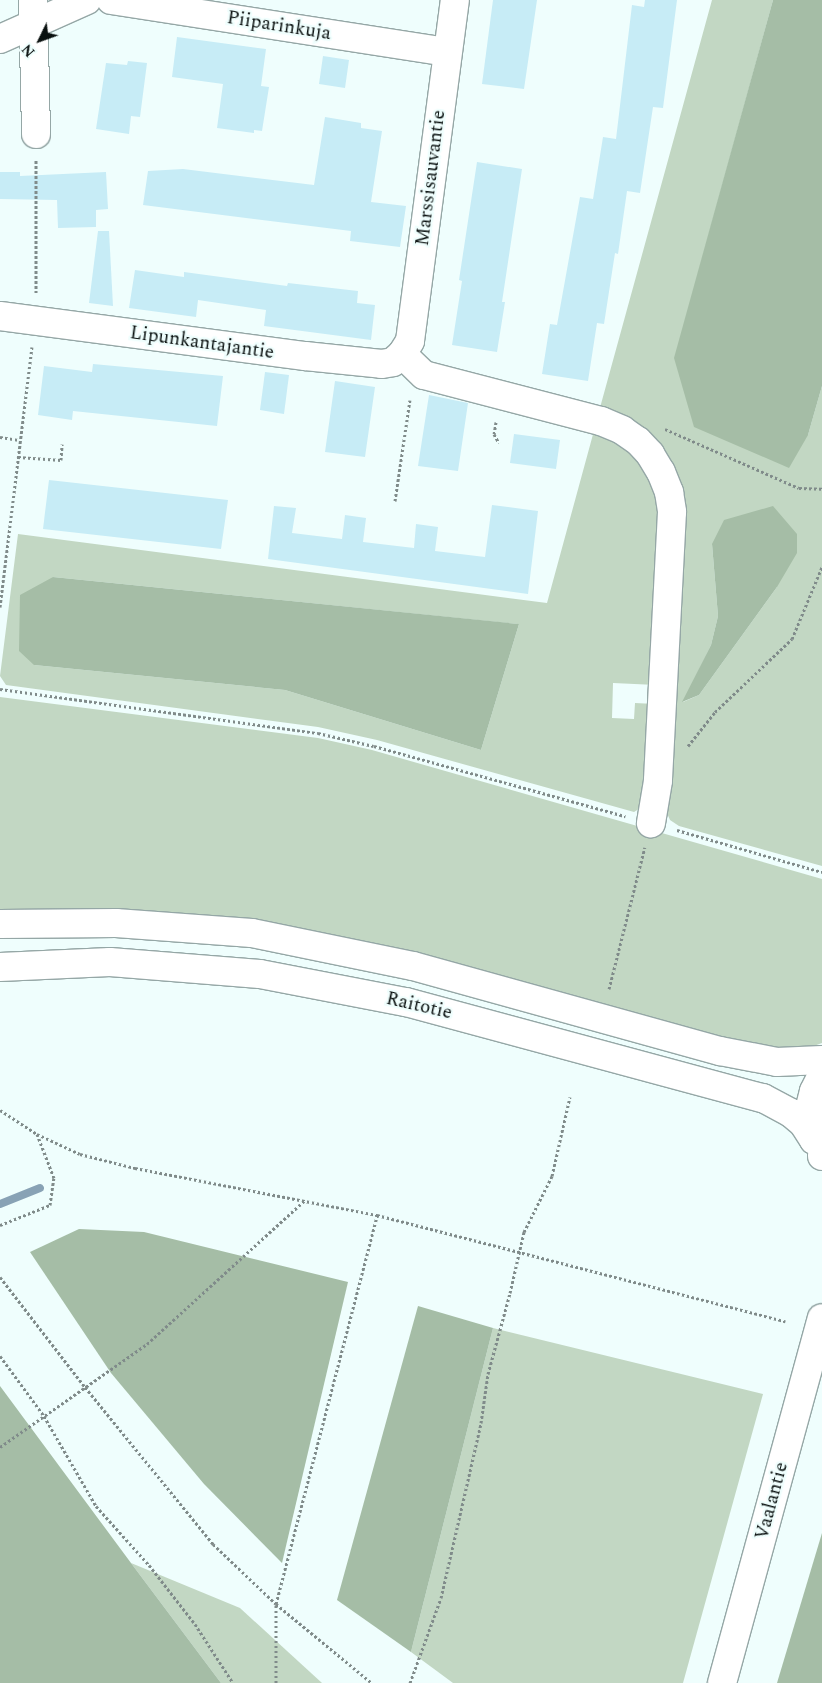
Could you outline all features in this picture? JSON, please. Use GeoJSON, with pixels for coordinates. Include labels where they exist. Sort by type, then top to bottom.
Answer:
{"type":"FeatureCollection","features":[{"type":"Feature","properties":{"kind":"main road"},"geometry":{"type":"LineString","coordinates":[[36,134],[19,25],[87,0]]}},
{"type":"Feature","properties":{"kind":"main road","name":"Piiparinkuja"},"geometry":{"type":"LineString","coordinates":[[111,0],[447,52]]}},
{"type":"Feature","properties":{"kind":"main road","name":"Marssisauvantie"},"geometry":{"type":"LineString","coordinates":[[402,354],[410,341],[455,0]]}},
{"type":"Feature","properties":{"kind":"main road","name":"Lipunkantajantie"},"geometry":{"type":"LineString","coordinates":[[0,316],[305,356],[382,364],[393,362],[402,354]]}},
{"type":"Feature","properties":{"kind":"main road"},"geometry":{"type":"LineString","coordinates":[[402,354],[424,375],[601,422],[622,430],[638,441],[661,472],[669,492],[672,512],[658,781],[651,823]]}},
{"type":"Feature","properties":{"kind":"main road","name":"Raitotie"},"geometry":{"type":"LineString","coordinates":[[0,924],[116,923],[252,933],[413,966],[720,1051],[777,1062],[822,1060]]}},
{"type":"Feature","properties":{"kind":"main road","name":"Raitotie"},"geometry":{"type":"LineString","coordinates":[[0,968],[110,962],[260,974],[406,1002],[763,1098],[791,1113],[802,1123],[820,1151]]}},
{"type":"Feature","properties":{"kind":"main road"},"geometry":{"type":"LineString","coordinates":[[820,1151],[810,1124],[810,1107],[814,1091],[822,1075]]}},
{"type":"Feature","properties":{"kind":"main road","name":"Vaalantie"},"geometry":{"type":"LineString","coordinates":[[722,1683],[822,1318]]}},
{"type":"Feature","properties":{"kind":"path"},"geometry":{"type":"LineString","coordinates":[[0,606],[36,320],[36,134]]}},
{"type":"Feature","properties":{"kind":"path"},"geometry":{"type":"LineString","coordinates":[[395,501],[410,400]]}},
{"type":"Feature","properties":{"kind":"path"},"geometry":{"type":"LineString","coordinates":[[622,430],[642,421],[673,432],[799,488],[822,488]]}},
{"type":"Feature","properties":{"kind":"path"},"geometry":{"type":"LineString","coordinates":[[0,437],[20,440]]}},
{"type":"Feature","properties":{"kind":"path"},"geometry":{"type":"LineString","coordinates":[[18,457],[60,460],[62,444]]}},
{"type":"Feature","properties":{"kind":"path"},"geometry":{"type":"LineString","coordinates":[[684,750],[715,712],[792,639],[822,568]]}},
{"type":"Feature","properties":{"kind":"path"},"geometry":{"type":"LineString","coordinates":[[0,689],[318,733],[374,746],[822,872]]}},
{"type":"Feature","properties":{"kind":"path"},"geometry":{"type":"LineString","coordinates":[[609,989],[651,823]]}},
{"type":"Feature","properties":{"kind":"path"},"geometry":{"type":"LineString","coordinates":[[410,1683],[441,1598],[481,1423],[488,1374],[524,1232],[552,1176],[570,1096]]}},
{"type":"Feature","properties":{"kind":"path"},"geometry":{"type":"LineString","coordinates":[[0,1110],[37,1134],[80,1154],[376,1215],[785,1321]]}},
{"type":"Feature","properties":{"kind":"path"},"geometry":{"type":"LineString","coordinates":[[0,1225],[50,1205],[54,1178],[37,1134]]}},
{"type":"Feature","properties":{"kind":"path"},"geometry":{"type":"LineString","coordinates":[[0,1447],[147,1344],[305,1200]]}},
{"type":"Feature","properties":{"kind":"path"},"geometry":{"type":"LineString","coordinates":[[276,1683],[276,1604],[376,1215]]}},
{"type":"Feature","properties":{"kind":"path"},"geometry":{"type":"LineString","coordinates":[[0,1277],[85,1387],[213,1544],[276,1604],[372,1683]]}},
{"type":"Feature","properties":{"kind":"path"},"geometry":{"type":"LineString","coordinates":[[0,1356],[44,1416],[96,1506],[149,1564],[196,1624],[233,1683]]}},
{"type":"Feature","properties":{"kind":"green space"},"geometry":{"type":"Polygon","coordinates":[[[712,0],[773,0],[675,358],[808,435],[822,386],[822,866],[679,826],[670,820],[666,811],[675,490],[598,415],[712,0]],[[712,544],[718,616],[711,645],[683,702],[699,695],[777,587],[712,544]]]}},
{"type":"Feature","properties":{"kind":"green space"},"geometry":{"type":"Polygon","coordinates":[[[773,0],[822,0],[822,386],[808,435],[789,468],[694,427],[674,358],[773,0]]]}},
{"type":"Feature","properties":{"kind":"green space"},"geometry":{"type":"Polygon","coordinates":[[[595,427],[632,446],[663,492],[656,685],[613,683],[612,718],[634,719],[635,703],[655,704],[642,807],[634,812],[377,740],[318,727],[6,685],[0,676],[18,534],[547,603],[595,427]],[[53,577],[34,665],[285,690],[481,750],[519,624],[53,577]]]}},
{"type":"Feature","properties":{"kind":"green space"},"geometry":{"type":"Polygon","coordinates":[[[773,506],[797,534],[797,553],[777,587],[699,695],[682,702],[711,645],[718,616],[712,544],[724,520],[773,506]]]}},
{"type":"Feature","properties":{"kind":"green space"},"geometry":{"type":"Polygon","coordinates":[[[53,577],[519,624],[481,750],[285,690],[34,665],[19,651],[20,595],[53,577]]]}},
{"type":"Feature","properties":{"kind":"green space"},"geometry":{"type":"Polygon","coordinates":[[[0,697],[318,738],[372,750],[822,879],[822,1043],[811,1047],[776,1049],[724,1042],[415,957],[0,917],[0,697]]]}},
{"type":"Feature","properties":{"kind":"green space"},"geometry":{"type":"Polygon","coordinates":[[[79,1229],[144,1232],[348,1282],[282,1563],[204,1484],[111,1373],[30,1252],[79,1229]]]}},
{"type":"Feature","properties":{"kind":"green space"},"geometry":{"type":"Polygon","coordinates":[[[418,1306],[493,1328],[411,1652],[337,1600],[418,1306]]]}},
{"type":"Feature","properties":{"kind":"green space"},"geometry":{"type":"Polygon","coordinates":[[[493,1328],[763,1394],[683,1683],[453,1683],[411,1652],[493,1328]]]}},
{"type":"Feature","properties":{"kind":"green space"},"geometry":{"type":"Polygon","coordinates":[[[0,1386],[131,1563],[221,1683],[0,1683],[0,1386]]]}},
{"type":"Feature","properties":{"kind":"green space"},"geometry":{"type":"Polygon","coordinates":[[[822,1533],[822,1683],[777,1683],[822,1533]]]}},
{"type":"Feature","properties":{"kind":"green space"},"geometry":{"type":"Polygon","coordinates":[[[131,1563],[240,1608],[322,1683],[221,1683],[131,1563]]]}},
{"type":"Feature","properties":{"kind":"building"},"geometry":{"type":"Polygon","coordinates":[[[493,0],[537,0],[524,89],[482,84],[493,0]]]}},
{"type":"Feature","properties":{"kind":"building"},"geometry":{"type":"Polygon","coordinates":[[[645,0],[677,0],[663,108],[653,107],[640,193],[627,191],[618,254],[615,253],[604,324],[597,323],[588,381],[542,374],[550,324],[557,325],[580,197],[593,199],[603,137],[616,139],[632,5],[644,7],[645,0]]]}},
{"type":"Feature","properties":{"kind":"building"},"geometry":{"type":"Polygon","coordinates":[[[177,37],[266,49],[261,86],[269,87],[262,131],[254,130],[254,133],[217,128],[223,84],[172,77],[177,37]]]}},
{"type":"Feature","properties":{"kind":"building"},"geometry":{"type":"Polygon","coordinates":[[[323,56],[349,60],[345,88],[319,84],[323,56]]]}},
{"type":"Feature","properties":{"kind":"building"},"geometry":{"type":"Polygon","coordinates":[[[128,61],[147,63],[140,117],[131,116],[129,134],[96,129],[106,63],[127,65],[128,61]]]}},
{"type":"Feature","properties":{"kind":"building"},"geometry":{"type":"Polygon","coordinates":[[[325,117],[361,123],[361,128],[382,131],[371,202],[406,206],[400,247],[350,241],[351,231],[143,205],[148,171],[183,169],[314,185],[325,117]]]}},
{"type":"Feature","properties":{"kind":"building"},"geometry":{"type":"Polygon","coordinates":[[[477,162],[522,169],[502,302],[505,302],[497,352],[452,345],[462,281],[459,280],[477,162]]]}},
{"type":"Feature","properties":{"kind":"building"},"geometry":{"type":"Polygon","coordinates":[[[0,172],[20,172],[20,176],[106,172],[108,209],[96,210],[96,227],[58,228],[57,200],[0,199],[0,172]]]}},
{"type":"Feature","properties":{"kind":"building"},"geometry":{"type":"Polygon","coordinates":[[[98,231],[109,231],[113,306],[89,303],[98,231]]]}},
{"type":"Feature","properties":{"kind":"building"},"geometry":{"type":"Polygon","coordinates":[[[135,270],[184,277],[184,272],[287,286],[288,283],[358,291],[357,303],[375,305],[371,340],[264,326],[266,310],[198,300],[196,317],[129,308],[135,270]]]}},
{"type":"Feature","properties":{"kind":"building"},"geometry":{"type":"Polygon","coordinates":[[[93,364],[223,376],[217,426],[73,411],[72,420],[38,415],[44,366],[92,372],[93,364]]]}},
{"type":"Feature","properties":{"kind":"building"},"geometry":{"type":"Polygon","coordinates":[[[265,372],[289,375],[284,414],[260,410],[265,372]]]}},
{"type":"Feature","properties":{"kind":"building"},"geometry":{"type":"Polygon","coordinates":[[[335,381],[375,387],[365,457],[325,452],[335,381]]]}},
{"type":"Feature","properties":{"kind":"building"},"geometry":{"type":"Polygon","coordinates":[[[429,395],[468,403],[458,471],[418,466],[429,395]]]}},
{"type":"Feature","properties":{"kind":"building"},"geometry":{"type":"Polygon","coordinates":[[[514,434],[560,440],[556,469],[510,463],[514,434]]]}},
{"type":"Feature","properties":{"kind":"building"},"geometry":{"type":"Polygon","coordinates":[[[49,480],[228,500],[221,549],[43,529],[49,480]]]}},
{"type":"Feature","properties":{"kind":"building"},"geometry":{"type":"Polygon","coordinates":[[[492,505],[538,511],[528,594],[268,559],[274,506],[296,508],[292,533],[342,539],[345,515],[366,518],[363,542],[414,548],[416,524],[438,527],[435,551],[485,557],[492,505]]]}},
{"type":"Feature","properties":{"kind":"waterway"},"geometry":{"type":"LineString","coordinates":[[0,1204],[40,1188]]}}]}
